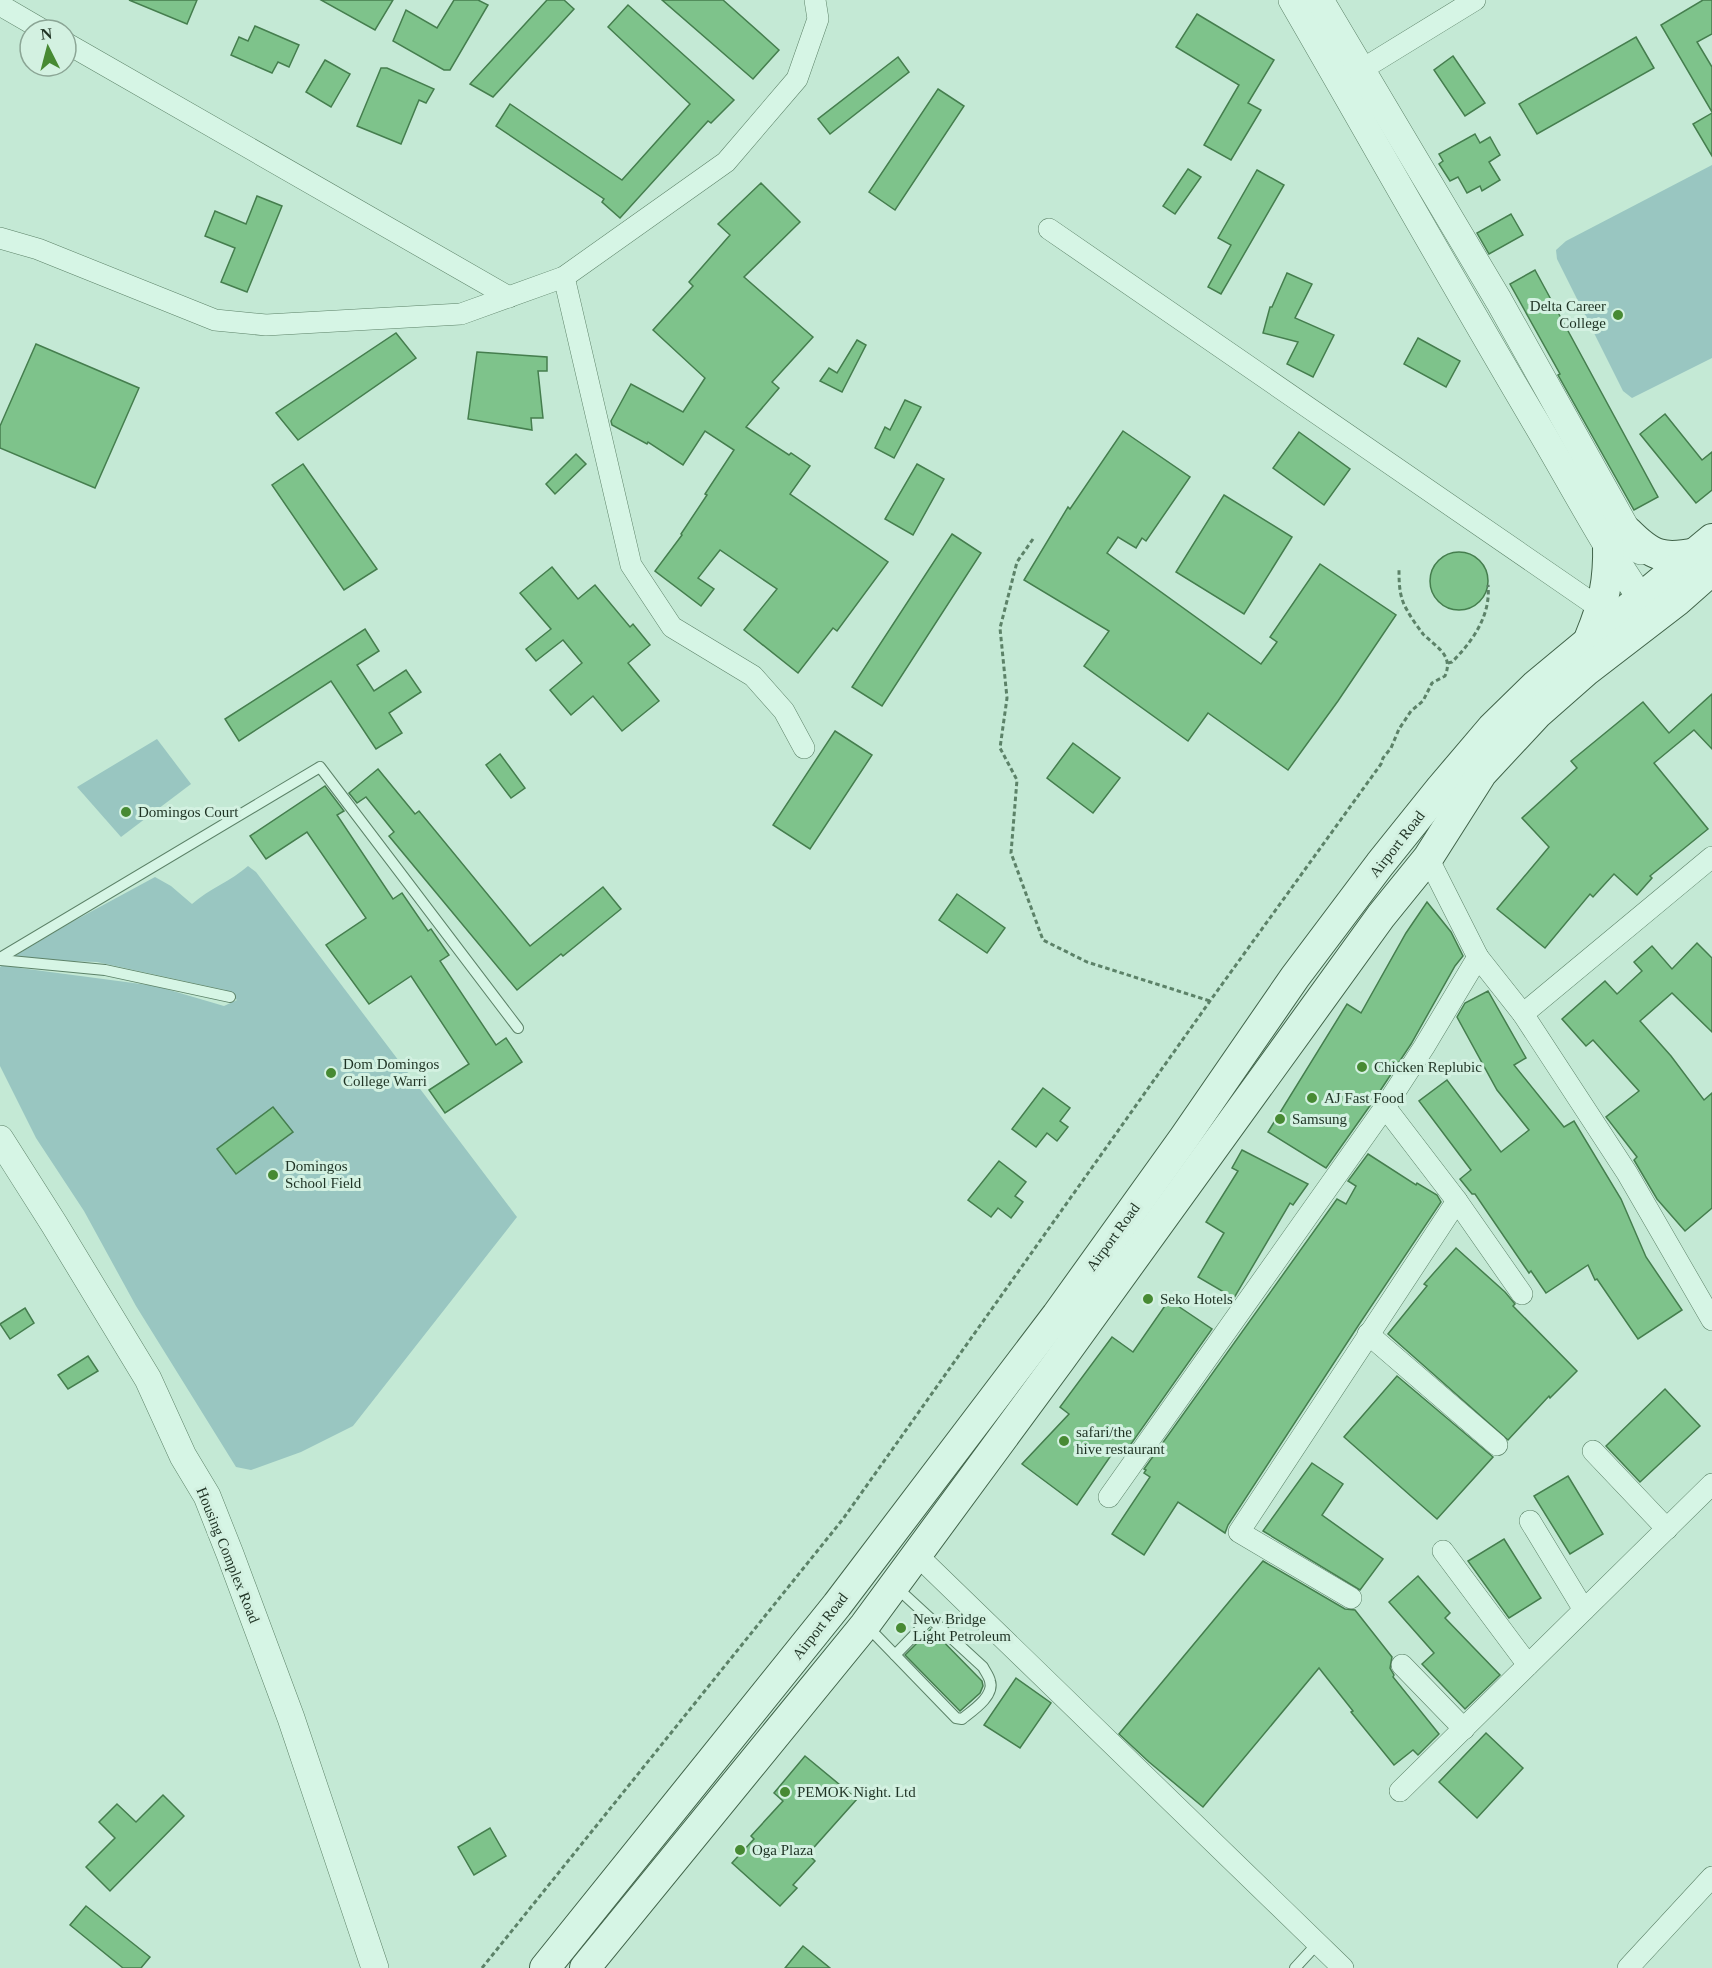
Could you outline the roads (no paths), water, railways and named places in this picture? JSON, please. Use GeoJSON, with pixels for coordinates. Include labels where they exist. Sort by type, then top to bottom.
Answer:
{"type":"FeatureCollection","features":[{"type":"Feature","properties":{"kind":"main road"},"geometry":{"type":"LineString","coordinates":[[1589,639],[1605,597],[1618,538],[1641,545],[1668,558],[1707,554]]}},
{"type":"Feature","properties":{"kind":"main road","name":"Airport Road"},"geometry":{"type":"LineString","coordinates":[[585,1968],[865,1625],[1381,916],[1428,858],[1482,773],[1546,707],[1707,554]]}},
{"type":"Feature","properties":{"kind":"main road","name":"Airport Road"},"geometry":{"type":"LineString","coordinates":[[544,1968],[837,1605],[1057,1315],[1295,977],[1380,864],[1492,728],[1536,685],[1589,639],[1659,599]]}},
{"type":"Feature","properties":{"kind":"main road"},"geometry":{"type":"LineString","coordinates":[[774,1684],[802,1703]]}},
{"type":"Feature","properties":{"kind":"street"},"geometry":{"type":"LineString","coordinates":[[0,238],[38,249],[215,320],[266,325],[461,314],[564,277],[726,162],[797,79],[818,19],[815,0]]}},
{"type":"Feature","properties":{"kind":"street"},"geometry":{"type":"LineString","coordinates":[[1292,0],[1504,368],[1659,599]]}},
{"type":"Feature","properties":{"kind":"street"},"geometry":{"type":"LineString","coordinates":[[1320,0],[1499,301],[1618,538]]}},
{"type":"Feature","properties":{"kind":"street"},"geometry":{"type":"LineString","coordinates":[[1361,70],[1475,0]]}},
{"type":"Feature","properties":{"kind":"street"},"geometry":{"type":"LineString","coordinates":[[0,5],[22,18]]}},
{"type":"Feature","properties":{"kind":"street"},"geometry":{"type":"LineString","coordinates":[[78,50],[509,297]]}},
{"type":"Feature","properties":{"kind":"street"},"geometry":{"type":"LineString","coordinates":[[1049,229],[1600,609]]}},
{"type":"Feature","properties":{"kind":"street"},"geometry":{"type":"LineString","coordinates":[[564,277],[631,565],[672,627],[753,676],[784,711],[804,748]]}},
{"type":"Feature","properties":{"kind":"street"},"geometry":{"type":"LineString","coordinates":[[1428,858],[1478,957],[1523,1014],[1627,1173],[1712,1320]]}},
{"type":"Feature","properties":{"kind":"street"},"geometry":{"type":"LineString","coordinates":[[1523,1014],[1712,858]]}},
{"type":"Feature","properties":{"kind":"street"},"geometry":{"type":"LineString","coordinates":[[1109,1497],[1385,1107],[1478,957]]}},
{"type":"Feature","properties":{"kind":"street"},"geometry":{"type":"LineString","coordinates":[[1385,1107],[1457,1202],[1522,1294]]}},
{"type":"Feature","properties":{"kind":"street","name":"Housing Complex Road"},"geometry":{"type":"LineString","coordinates":[[0,1139],[148,1379],[183,1456],[207,1496],[291,1718],[375,1968]]}},
{"type":"Feature","properties":{"kind":"street"},"geometry":{"type":"LineString","coordinates":[[1351,1598],[1239,1532],[1457,1202]]}},
{"type":"Feature","properties":{"kind":"street"},"geometry":{"type":"LineString","coordinates":[[1368,1334],[1497,1445]]}},
{"type":"Feature","properties":{"kind":"street"},"geometry":{"type":"LineString","coordinates":[[1593,1451],[1667,1529]]}},
{"type":"Feature","properties":{"kind":"street"},"geometry":{"type":"LineString","coordinates":[[1401,1791],[1712,1484]]}},
{"type":"Feature","properties":{"kind":"street"},"geometry":{"type":"LineString","coordinates":[[1530,1521],[1584,1610]]}},
{"type":"Feature","properties":{"kind":"street"},"geometry":{"type":"LineString","coordinates":[[1443,1551],[1528,1665]]}},
{"type":"Feature","properties":{"kind":"street"},"geometry":{"type":"LineString","coordinates":[[917,1555],[1343,1968]]}},
{"type":"Feature","properties":{"kind":"street"},"geometry":{"type":"LineString","coordinates":[[1402,1665],[1464,1729]]}},
{"type":"Feature","properties":{"kind":"street"},"geometry":{"type":"LineString","coordinates":[[1628,1968],[1712,1877]]}},
{"type":"Feature","properties":{"kind":"lane"},"geometry":{"type":"LineString","coordinates":[[0,959],[320,767],[518,1028]]}},
{"type":"Feature","properties":{"kind":"lane"},"geometry":{"type":"LineString","coordinates":[[0,959],[105,970],[230,997]]}},
{"type":"Feature","properties":{"kind":"lane"},"geometry":{"type":"LineString","coordinates":[[865,1625],[956,1718],[962,1719],[975,1710],[989,1693],[991,1683],[983,1667],[894,1586]]}},
{"type":"Feature","properties":{"kind":"lane"},"geometry":{"type":"LineString","coordinates":[[895,1655],[930,1619]]}},
{"type":"Feature","properties":{"kind":"lane"},"geometry":{"type":"LineString","coordinates":[[1295,1968],[1317,1944]]}},
{"type":"Feature","properties":{"kind":"place","name":"Delta Career College"},"geometry":{"type":"Point","coordinates":[1618,315]}},
{"type":"Feature","properties":{"kind":"place","name":"Domingos Court"},"geometry":{"type":"Point","coordinates":[126,812]}},
{"type":"Feature","properties":{"kind":"place","name":"Chicken Replubic"},"geometry":{"type":"Point","coordinates":[1362,1067]}},
{"type":"Feature","properties":{"kind":"place","name":"Dom Domingos College Warri"},"geometry":{"type":"Point","coordinates":[331,1073]}},
{"type":"Feature","properties":{"kind":"place","name":"AJ Fast Food"},"geometry":{"type":"Point","coordinates":[1312,1098]}},
{"type":"Feature","properties":{"kind":"place","name":"Samsung"},"geometry":{"type":"Point","coordinates":[1280,1119]}},
{"type":"Feature","properties":{"kind":"place","name":"Domingos School Field"},"geometry":{"type":"Point","coordinates":[273,1175]}},
{"type":"Feature","properties":{"kind":"place","name":"Seko Hotels"},"geometry":{"type":"Point","coordinates":[1148,1299]}},
{"type":"Feature","properties":{"kind":"place","name":"safari/the hive restaurant"},"geometry":{"type":"Point","coordinates":[1064,1441]}},
{"type":"Feature","properties":{"kind":"place","name":"New Bridge Light Petroleum"},"geometry":{"type":"Point","coordinates":[901,1628]}},
{"type":"Feature","properties":{"kind":"place","name":"PEMOK Night. Ltd"},"geometry":{"type":"Point","coordinates":[785,1792]}},
{"type":"Feature","properties":{"kind":"place","name":"Oga Plaza"},"geometry":{"type":"Point","coordinates":[740,1850]}}]}
